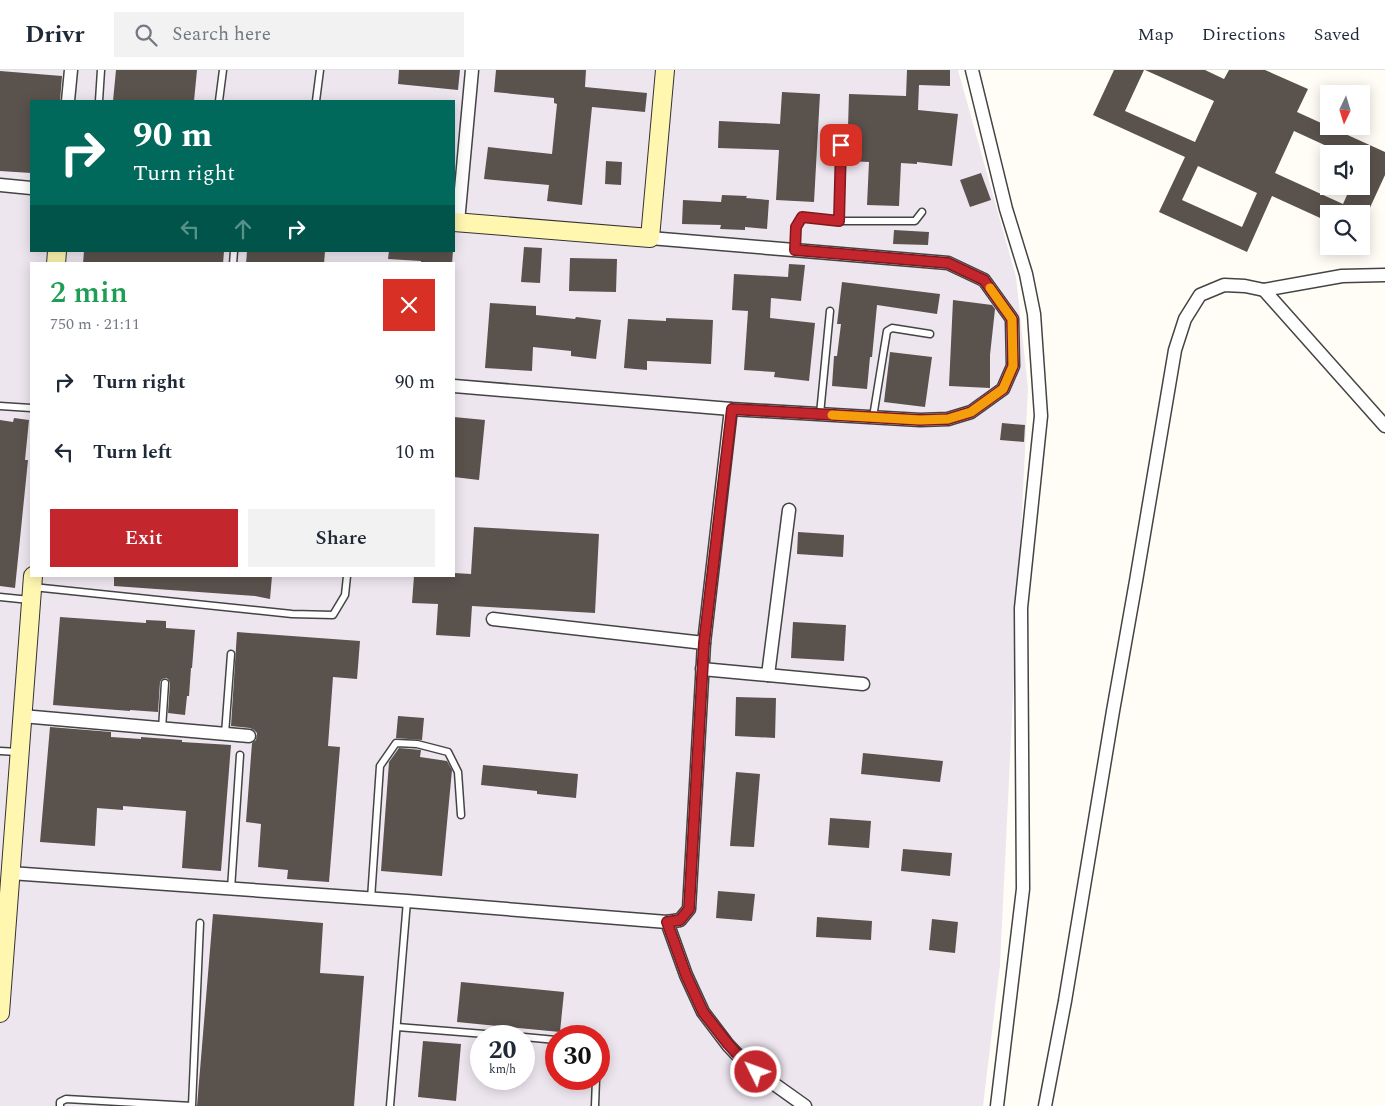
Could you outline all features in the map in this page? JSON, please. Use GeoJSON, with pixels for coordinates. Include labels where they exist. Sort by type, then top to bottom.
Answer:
{"type":"FeatureCollection","features":[{"type":"Feature","properties":{"kind":"street"},"geometry":{"type":"LineString","coordinates":[[68,100],[70,70]]}},
{"type":"Feature","properties":{"kind":"street"},"geometry":{"type":"LineString","coordinates":[[455,386],[732,409],[920,420],[948,419],[971,412],[1003,389],[1013,366],[1012,319],[984,280],[948,263],[456,222],[472,70]]}},
{"type":"Feature","properties":{"kind":"street"},"geometry":{"type":"LineString","coordinates":[[650,238],[665,70]]}},
{"type":"Feature","properties":{"kind":"street"},"geometry":{"type":"LineString","coordinates":[[972,70],[1006,209],[1026,274],[1034,314],[1041,416],[1021,608],[1023,889],[997,1106]]}},
{"type":"Feature","properties":{"kind":"street"},"geometry":{"type":"LineString","coordinates":[[0,185],[30,188]]}},
{"type":"Feature","properties":{"kind":"street"},"geometry":{"type":"LineString","coordinates":[[1045,1106],[1065,1001],[1175,350],[1185,319],[1200,295],[1224,285],[1245,286],[1264,290],[1342,276],[1385,274]]}},
{"type":"Feature","properties":{"kind":"street"},"geometry":{"type":"LineString","coordinates":[[1264,290],[1385,426]]}},
{"type":"Feature","properties":{"kind":"street"},"geometry":{"type":"LineString","coordinates":[[1012,319],[1034,314]]}},
{"type":"Feature","properties":{"kind":"street"},"geometry":{"type":"LineString","coordinates":[[5,872],[371,898],[667,922],[680,920],[689,909],[704,643],[732,409]]}},
{"type":"Feature","properties":{"kind":"street"},"geometry":{"type":"LineString","coordinates":[[768,675],[789,510]]}},
{"type":"Feature","properties":{"kind":"street"},"geometry":{"type":"LineString","coordinates":[[0,1013],[5,872],[20,752],[32,588]]}},
{"type":"Feature","properties":{"kind":"street"},"geometry":{"type":"LineString","coordinates":[[493,619],[704,643]]}},
{"type":"Feature","properties":{"kind":"street"},"geometry":{"type":"LineString","coordinates":[[702,669],[863,684]]}},
{"type":"Feature","properties":{"kind":"street"},"geometry":{"type":"LineString","coordinates":[[22,716],[249,736]]}},
{"type":"Feature","properties":{"kind":"street"},"geometry":{"type":"LineString","coordinates":[[667,922],[686,975],[703,1012],[711,1023],[746,1064],[805,1106]]}},
{"type":"Feature","properties":{"kind":"lane"},"geometry":{"type":"LineString","coordinates":[[99,100],[101,70]]}},
{"type":"Feature","properties":{"kind":"lane"},"geometry":{"type":"LineString","coordinates":[[219,100],[223,70]]}},
{"type":"Feature","properties":{"kind":"lane"},"geometry":{"type":"LineString","coordinates":[[316,100],[320,70]]}},
{"type":"Feature","properties":{"kind":"lane"},"geometry":{"type":"LineString","coordinates":[[839,221],[841,145]]}},
{"type":"Feature","properties":{"kind":"lane"},"geometry":{"type":"LineString","coordinates":[[795,250],[796,227],[802,217],[839,221],[915,221],[922,212]]}},
{"type":"Feature","properties":{"kind":"lane"},"geometry":{"type":"LineString","coordinates":[[820,414],[830,311]]}},
{"type":"Feature","properties":{"kind":"lane"},"geometry":{"type":"LineString","coordinates":[[873,417],[886,330],[892,328],[930,334]]}},
{"type":"Feature","properties":{"kind":"lane"},"geometry":{"type":"LineString","coordinates":[[0,406],[30,408]]}},
{"type":"Feature","properties":{"kind":"lane"},"geometry":{"type":"LineString","coordinates":[[0,597],[32,588],[292,614],[333,615],[345,595],[346,577]]}},
{"type":"Feature","properties":{"kind":"lane"},"geometry":{"type":"LineString","coordinates":[[225,734],[231,654]]}},
{"type":"Feature","properties":{"kind":"lane"},"geometry":{"type":"LineString","coordinates":[[162,729],[165,683]]}},
{"type":"Feature","properties":{"kind":"lane"},"geometry":{"type":"LineString","coordinates":[[371,898],[380,766],[396,743],[417,744],[448,752],[458,772],[461,814]]}},
{"type":"Feature","properties":{"kind":"lane"},"geometry":{"type":"LineString","coordinates":[[0,751],[20,752]]}},
{"type":"Feature","properties":{"kind":"lane"},"geometry":{"type":"LineString","coordinates":[[231,888],[240,756]]}},
{"type":"Feature","properties":{"kind":"lane"},"geometry":{"type":"LineString","coordinates":[[390,1106],[406,901]]}},
{"type":"Feature","properties":{"kind":"lane"},"geometry":{"type":"LineString","coordinates":[[60,1106],[60,1102],[66,1098],[192,1106],[200,923]]}},
{"type":"Feature","properties":{"kind":"lane"},"geometry":{"type":"LineString","coordinates":[[396,1027],[470,1033]]}},
{"type":"Feature","properties":{"kind":"lane"},"geometry":{"type":"LineString","coordinates":[[595,1106],[596,1090]]}},
{"type":"Feature","properties":{"kind":"shaded area"},"geometry":{"type":"Polygon","coordinates":[[[0,70],[958,70],[1016,277],[1028,388],[1000,965],[983,1106],[0,1106],[0,70]]]}},
{"type":"Feature","properties":{"kind":"building"},"geometry":{"type":"Polygon","coordinates":[[[116,70],[197,70],[194,100],[113,100],[116,70]]]}},
{"type":"Feature","properties":{"kind":"building"},"geometry":{"type":"Polygon","coordinates":[[[399,70],[460,70],[458,90],[398,84],[399,70]]]}},
{"type":"Feature","properties":{"kind":"building"},"geometry":{"type":"Polygon","coordinates":[[[496,70],[586,70],[585,87],[647,93],[645,112],[592,107],[582,205],[547,201],[549,185],[484,179],[488,147],[552,154],[557,104],[554,103],[554,98],[494,92],[496,70]]]}},
{"type":"Feature","properties":{"kind":"building"},"geometry":{"type":"Polygon","coordinates":[[[907,70],[950,70],[950,86],[919,85],[918,110],[958,114],[952,166],[917,162],[917,164],[901,163],[899,206],[867,205],[869,162],[847,161],[849,94],[906,96],[907,70]]]}},
{"type":"Feature","properties":{"kind":"building"},"geometry":{"type":"Polygon","coordinates":[[[1114,70],[1144,70],[1125,111],[1195,142],[1214,101],[1145,70],[1205,70],[1224,79],[1229,70],[1265,70],[1308,89],[1297,112],[1320,122],[1320,135],[1348,135],[1370,145],[1324,145],[1294,131],[1275,173],[1343,204],[1347,195],[1370,195],[1370,145],[1385,152],[1385,175],[1370,208],[1370,205],[1320,205],[1320,218],[1272,196],[1247,252],[1159,212],[1185,157],[1093,115],[1114,70]],[[1198,166],[1182,200],[1242,227],[1257,193],[1198,166]]]}},
{"type":"Feature","properties":{"kind":"building"},"geometry":{"type":"Polygon","coordinates":[[[0,71],[62,76],[60,100],[30,100],[30,173],[0,171],[0,71]]]}},
{"type":"Feature","properties":{"kind":"building"},"geometry":{"type":"Polygon","coordinates":[[[782,92],[820,94],[814,202],[776,200],[779,150],[718,148],[719,121],[780,124],[782,92]]]}},
{"type":"Feature","properties":{"kind":"building"},"geometry":{"type":"Polygon","coordinates":[[[606,161],[622,162],[621,185],[605,184],[606,161]]]}},
{"type":"Feature","properties":{"kind":"building"},"geometry":{"type":"Polygon","coordinates":[[[981,173],[991,200],[970,207],[960,180],[981,173]]]}},
{"type":"Feature","properties":{"kind":"building"},"geometry":{"type":"Polygon","coordinates":[[[722,195],[747,196],[746,198],[769,200],[767,229],[745,227],[745,230],[720,229],[721,225],[682,224],[683,200],[721,202],[722,195]]]}},
{"type":"Feature","properties":{"kind":"building"},"geometry":{"type":"Polygon","coordinates":[[[894,230],[929,232],[928,245],[893,244],[894,230]]]}},
{"type":"Feature","properties":{"kind":"building"},"geometry":{"type":"Polygon","coordinates":[[[524,247],[542,248],[540,283],[521,282],[524,247]]]}},
{"type":"Feature","properties":{"kind":"building"},"geometry":{"type":"Polygon","coordinates":[[[84,252],[224,252],[223,262],[83,262],[84,252]]]}},
{"type":"Feature","properties":{"kind":"building"},"geometry":{"type":"Polygon","coordinates":[[[247,252],[325,252],[324,262],[246,262],[247,252]]]}},
{"type":"Feature","properties":{"kind":"building"},"geometry":{"type":"Polygon","coordinates":[[[389,252],[453,252],[452,262],[388,259],[389,252]]]}},
{"type":"Feature","properties":{"kind":"building"},"geometry":{"type":"Polygon","coordinates":[[[570,258],[617,259],[616,292],[569,291],[570,258]]]}},
{"type":"Feature","properties":{"kind":"building"},"geometry":{"type":"Polygon","coordinates":[[[789,264],[805,265],[801,301],[771,298],[770,318],[815,323],[809,381],[774,377],[775,372],[744,370],[748,311],[732,310],[734,274],[788,277],[789,264]]]}},
{"type":"Feature","properties":{"kind":"building"},"geometry":{"type":"Polygon","coordinates":[[[842,282],[940,294],[937,314],[877,305],[867,389],[832,386],[834,356],[837,356],[841,324],[837,324],[842,282]]]}},
{"type":"Feature","properties":{"kind":"building"},"geometry":{"type":"Polygon","coordinates":[[[953,300],[992,305],[995,309],[990,355],[990,388],[949,386],[953,300]]]}},
{"type":"Feature","properties":{"kind":"building"},"geometry":{"type":"Polygon","coordinates":[[[490,303],[536,306],[536,315],[601,320],[596,359],[571,356],[571,351],[533,347],[532,371],[485,368],[490,303]]]}},
{"type":"Feature","properties":{"kind":"building"},"geometry":{"type":"Polygon","coordinates":[[[666,318],[713,320],[711,364],[647,361],[647,370],[624,368],[628,319],[666,321],[666,318]]]}},
{"type":"Feature","properties":{"kind":"building"},"geometry":{"type":"Polygon","coordinates":[[[890,352],[932,357],[925,407],[884,402],[890,352]]]}},
{"type":"Feature","properties":{"kind":"building"},"geometry":{"type":"Polygon","coordinates":[[[455,417],[485,420],[479,480],[455,477],[455,417]]]}},
{"type":"Feature","properties":{"kind":"building"},"geometry":{"type":"Polygon","coordinates":[[[14,418],[29,420],[25,460],[28,460],[15,588],[0,586],[0,420],[13,422],[14,418]]]}},
{"type":"Feature","properties":{"kind":"building"},"geometry":{"type":"Polygon","coordinates":[[[1002,423],[1025,425],[1024,442],[1000,440],[1002,423]]]}},
{"type":"Feature","properties":{"kind":"building"},"geometry":{"type":"Polygon","coordinates":[[[474,527],[599,534],[595,613],[472,606],[470,637],[436,635],[438,604],[412,603],[414,577],[455,577],[455,573],[471,574],[474,527]]]}},
{"type":"Feature","properties":{"kind":"building"},"geometry":{"type":"Polygon","coordinates":[[[798,532],[844,535],[843,557],[797,554],[798,532]]]}},
{"type":"Feature","properties":{"kind":"building"},"geometry":{"type":"Polygon","coordinates":[[[114,577],[272,577],[270,599],[255,596],[114,586],[114,577]]]}},
{"type":"Feature","properties":{"kind":"building"},"geometry":{"type":"Polygon","coordinates":[[[60,617],[146,623],[146,620],[166,621],[166,628],[195,630],[189,696],[187,696],[185,715],[168,713],[170,683],[166,678],[160,682],[158,712],[53,705],[60,617]]]}},
{"type":"Feature","properties":{"kind":"building"},"geometry":{"type":"Polygon","coordinates":[[[793,622],[846,625],[844,661],[791,658],[793,622]]]}},
{"type":"Feature","properties":{"kind":"building"},"geometry":{"type":"Polygon","coordinates":[[[237,632],[360,641],[357,679],[333,677],[328,746],[340,747],[329,882],[287,879],[288,870],[258,867],[261,824],[246,822],[252,743],[256,740],[257,733],[250,728],[231,726],[237,632]]]}},
{"type":"Feature","properties":{"kind":"building"},"geometry":{"type":"Polygon","coordinates":[[[736,697],[776,698],[775,738],[735,736],[736,697]]]}},
{"type":"Feature","properties":{"kind":"building"},"geometry":{"type":"Polygon","coordinates":[[[398,716],[424,718],[422,740],[396,738],[398,716]]]}},
{"type":"Feature","properties":{"kind":"building"},"geometry":{"type":"Polygon","coordinates":[[[50,727],[111,732],[111,737],[141,739],[141,737],[231,745],[221,871],[182,868],[186,811],[123,806],[123,810],[97,808],[95,846],[40,842],[50,727]]]}},
{"type":"Feature","properties":{"kind":"building"},"geometry":{"type":"Polygon","coordinates":[[[399,748],[421,750],[420,757],[447,761],[452,770],[442,876],[381,871],[389,762],[399,748]]]}},
{"type":"Feature","properties":{"kind":"building"},"geometry":{"type":"Polygon","coordinates":[[[863,753],[943,761],[940,782],[861,774],[863,753]]]}},
{"type":"Feature","properties":{"kind":"building"},"geometry":{"type":"Polygon","coordinates":[[[483,765],[578,774],[576,798],[537,794],[537,791],[481,785],[483,765]]]}},
{"type":"Feature","properties":{"kind":"building"},"geometry":{"type":"Polygon","coordinates":[[[736,772],[760,774],[754,847],[730,846],[736,772]]]}},
{"type":"Feature","properties":{"kind":"building"},"geometry":{"type":"Polygon","coordinates":[[[830,818],[871,821],[869,848],[828,845],[830,818]]]}},
{"type":"Feature","properties":{"kind":"building"},"geometry":{"type":"Polygon","coordinates":[[[903,849],[952,853],[950,876],[901,871],[903,849]]]}},
{"type":"Feature","properties":{"kind":"building"},"geometry":{"type":"Polygon","coordinates":[[[718,891],[755,894],[752,921],[716,918],[718,891]]]}},
{"type":"Feature","properties":{"kind":"building"},"geometry":{"type":"Polygon","coordinates":[[[213,914],[323,923],[320,973],[364,976],[354,1106],[197,1106],[213,914]]]}},
{"type":"Feature","properties":{"kind":"building"},"geometry":{"type":"Polygon","coordinates":[[[817,917],[872,921],[871,940],[816,937],[817,917]]]}},
{"type":"Feature","properties":{"kind":"building"},"geometry":{"type":"Polygon","coordinates":[[[932,919],[958,922],[955,953],[929,950],[932,919]]]}},
{"type":"Feature","properties":{"kind":"building"},"geometry":{"type":"Polygon","coordinates":[[[461,982],[564,992],[561,1025],[545,1025],[545,1031],[535,1030],[535,1025],[488,1025],[457,1022],[461,982]]]}},
{"type":"Feature","properties":{"kind":"building"},"geometry":{"type":"Polygon","coordinates":[[[423,1041],[461,1044],[456,1101],[418,1097],[423,1041]]]}},
{"type":"Feature","properties":{"kind":"slow traffic"},"geometry":{"type":"LineString","coordinates":[[832,415],[920,420],[948,419],[971,412],[1003,389],[1013,366],[1012,319],[990,288]]}},
{"type":"Feature","properties":{"kind":"route"},"geometry":{"type":"LineString","coordinates":[[756,1072],[728,1044],[703,1012],[686,975],[667,922],[680,920],[689,909],[704,643],[732,409],[920,420],[948,419],[971,412],[1003,389],[1013,366],[1012,319],[984,280],[948,263],[795,250],[796,227],[802,217],[839,221],[841,145]]}}]}
